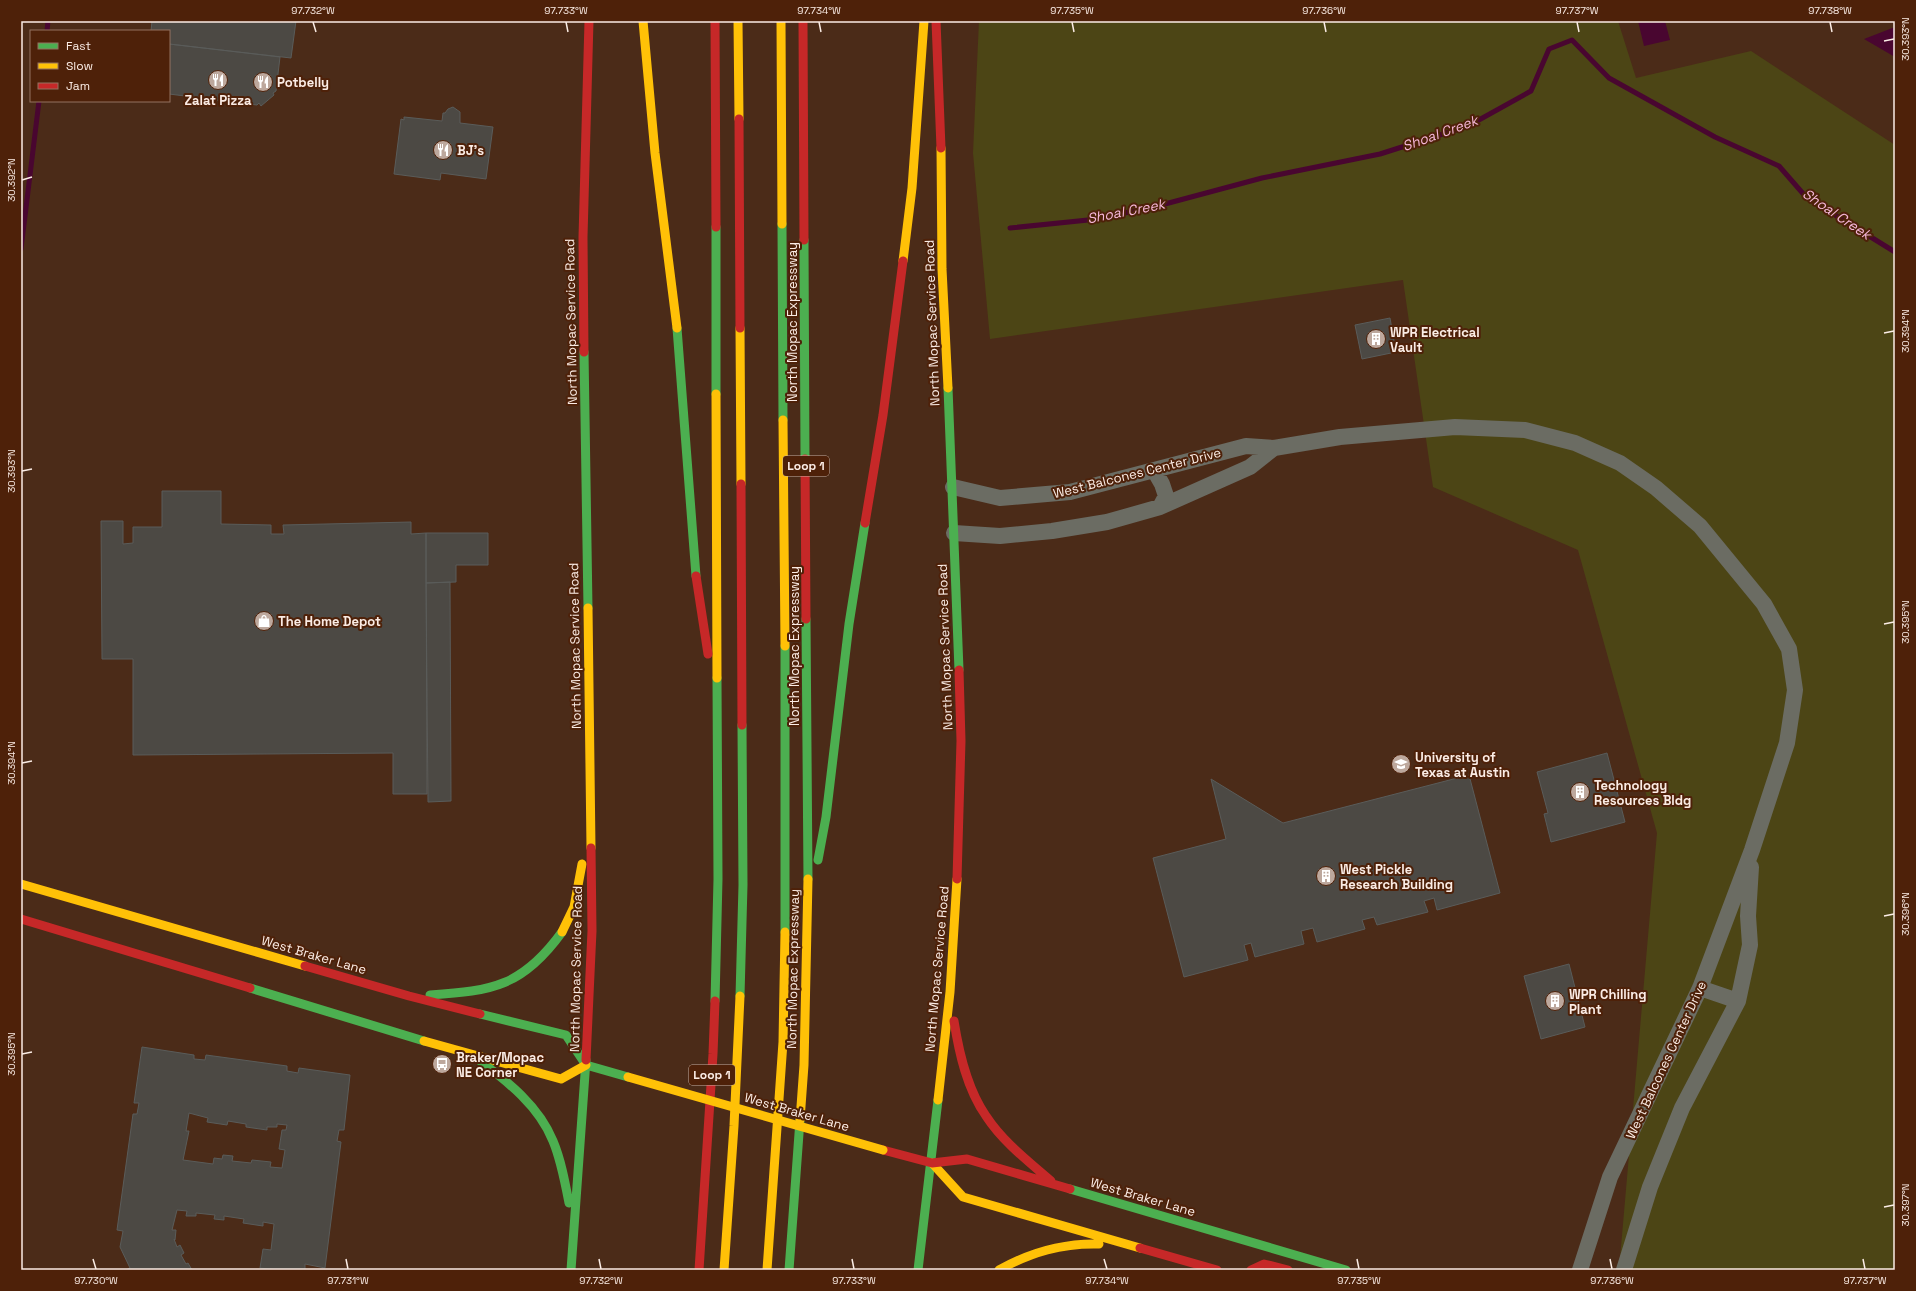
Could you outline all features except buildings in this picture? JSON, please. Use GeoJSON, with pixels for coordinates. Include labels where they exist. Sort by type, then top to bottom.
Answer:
{"type":"FeatureCollection","features":[{"type":"Feature","properties":{"kind":"main road","name":"North Mopac Service Road"},"geometry":{"type":"LineString","coordinates":[[571,1270],[586,1065],[592,931],[583,245],[590,21]]}},
{"type":"Feature","properties":{"kind":"main road"},"geometry":{"type":"LineString","coordinates":[[643,21],[655,153],[676,312],[697,592],[718,713]]}},
{"type":"Feature","properties":{"kind":"main road","name":"Loop 1"},"geometry":{"type":"LineString","coordinates":[[699,1270],[713,1054],[718,879],[715,21]]}},
{"type":"Feature","properties":{"kind":"main road"},"geometry":{"type":"LineString","coordinates":[[724,1270],[731,1194],[740,1019],[743,885],[738,21]]}},
{"type":"Feature","properties":{"kind":"main road"},"geometry":{"type":"LineString","coordinates":[[767,1270],[783,1042],[786,883],[781,21]]}},
{"type":"Feature","properties":{"kind":"main road","name":"North Mopac Expressway"},"geometry":{"type":"LineString","coordinates":[[790,1270],[804,1064],[808,911],[803,21]]}},
{"type":"Feature","properties":{"kind":"main road"},"geometry":{"type":"LineString","coordinates":[[808,911],[826,817],[849,624],[890,361],[912,188],[924,21]]}},
{"type":"Feature","properties":{"kind":"main road","name":"North Mopac Service Road"},"geometry":{"type":"LineString","coordinates":[[918,1270],[932,1163],[950,992],[958,865],[961,741],[953,487],[942,268],[942,131],[936,21]]}},
{"type":"Feature","properties":{"kind":"main road"},"geometry":{"type":"LineString","coordinates":[[409,996],[486,990],[509,982],[527,970],[553,947],[569,920],[578,887],[590,825]]}},
{"type":"Feature","properties":{"kind":"main road","name":"West Braker Lane"},"geometry":{"type":"LineString","coordinates":[[21,884],[409,996],[566,1036],[586,1065],[612,1073],[932,1163],[967,1159],[1346,1270]]}},
{"type":"Feature","properties":{"kind":"main road"},"geometry":{"type":"LineString","coordinates":[[21,919],[163,963],[561,1079],[586,1065]]}},
{"type":"Feature","properties":{"kind":"main road"},"geometry":{"type":"LineString","coordinates":[[950,992],[957,1045],[976,1098],[985,1116],[1005,1139],[1055,1185]]}},
{"type":"Feature","properties":{"kind":"main road"},"geometry":{"type":"LineString","coordinates":[[470,1053],[515,1089],[550,1132],[560,1165],[574,1228]]}},
{"type":"Feature","properties":{"kind":"main road"},"geometry":{"type":"LineString","coordinates":[[932,1163],[963,1197],[1217,1270]]}},
{"type":"Feature","properties":{"kind":"main road"},"geometry":{"type":"LineString","coordinates":[[999,1270],[1014,1260],[1046,1248],[1081,1242],[1130,1246]]}},
{"type":"Feature","properties":{"kind":"main road"},"geometry":{"type":"LineString","coordinates":[[1251,1270],[1258,1265],[1271,1264],[1288,1270]]}},
{"type":"Feature","properties":{"kind":"street","name":"West Balcones Center Drive"},"geometry":{"type":"LineString","coordinates":[[953,487],[1000,498],[1027,497],[1070,492],[1246,446],[1274,448],[1340,437],[1455,427],[1525,430],[1576,444],[1620,463],[1656,488],[1700,526],[1764,604],[1789,649],[1795,690],[1787,743],[1752,850],[1700,988],[1610,1177],[1580,1270]]}},
{"type":"Feature","properties":{"kind":"street","name":"West Balcones Center Drive"},"geometry":{"type":"LineString","coordinates":[[954,533],[1000,536],[1052,531],[1107,522],[1160,507],[1250,467],[1274,448]]}},
{"type":"Feature","properties":{"kind":"street"},"geometry":{"type":"LineString","coordinates":[[1154,470],[1162,484],[1166,496],[1160,507]]}},
{"type":"Feature","properties":{"kind":"street","name":"West Balcones Center Drive"},"geometry":{"type":"LineString","coordinates":[[1624,1270],[1650,1187],[1682,1108],[1738,1001],[1750,945],[1748,916],[1752,850]]}},
{"type":"Feature","properties":{"kind":"street"},"geometry":{"type":"LineString","coordinates":[[1700,988],[1738,1001]]}},
{"type":"Feature","properties":{"kind":"shaded area"},"geometry":{"type":"Polygon","coordinates":[[[979,21],[1618,21],[1636,78],[1751,51],[1895,145],[1895,1270],[1619,1270],[1657,833],[1578,550],[1433,487],[1403,280],[990,339],[973,153],[979,21]]]}},
{"type":"Feature","properties":{"kind":"shaded area"},"geometry":{"type":"Polygon","coordinates":[[[1638,21],[1665,21],[1670,40],[1644,46],[1638,21]]]}},
{"type":"Feature","properties":{"kind":"shaded area"},"geometry":{"type":"Polygon","coordinates":[[[1895,27],[1895,57],[1864,39],[1895,27]]]}},
{"type":"Feature","properties":{"kind":"waterway"},"geometry":{"type":"LineString","coordinates":[[47,30],[48,21]]}},
{"type":"Feature","properties":{"kind":"waterway","name":"Shoal Creek"},"geometry":{"type":"LineString","coordinates":[[1010,228],[1098,219],[1165,204],[1262,178],[1380,154],[1468,126],[1531,91],[1549,49],[1572,40],[1609,78],[1715,137],[1779,166],[1806,197],[1895,252]]}},
{"type":"Feature","properties":{"kind":"waterway"},"geometry":{"type":"LineString","coordinates":[[21,249],[39,102]]}},
{"type":"Feature","properties":{"kind":"traffic: fast"},"geometry":{"type":"LineString","coordinates":[[782,224],[783,420]]}},
{"type":"Feature","properties":{"kind":"traffic: fast"},"geometry":{"type":"LineString","coordinates":[[716,227],[716,394]]}},
{"type":"Feature","properties":{"kind":"traffic: fast"},"geometry":{"type":"LineString","coordinates":[[804,240],[805,459]]}},
{"type":"Feature","properties":{"kind":"traffic: fast"},"geometry":{"type":"LineString","coordinates":[[677,328],[696,576]]}},
{"type":"Feature","properties":{"kind":"traffic: fast"},"geometry":{"type":"LineString","coordinates":[[584,352],[588,608]]}},
{"type":"Feature","properties":{"kind":"traffic: fast"},"geometry":{"type":"LineString","coordinates":[[948,388],[959,670]]}},
{"type":"Feature","properties":{"kind":"traffic: fast"},"geometry":{"type":"LineString","coordinates":[[818,860],[826,817],[849,624],[865,523]]}},
{"type":"Feature","properties":{"kind":"traffic: fast"},"geometry":{"type":"LineString","coordinates":[[806,619],[808,879]]}},
{"type":"Feature","properties":{"kind":"traffic: fast"},"geometry":{"type":"LineString","coordinates":[[785,646],[785,932]]}},
{"type":"Feature","properties":{"kind":"traffic: fast"},"geometry":{"type":"LineString","coordinates":[[715,1001],[718,879],[717,678]]}},
{"type":"Feature","properties":{"kind":"traffic: fast"},"geometry":{"type":"LineString","coordinates":[[740,996],[743,885],[742,725]]}},
{"type":"Feature","properties":{"kind":"traffic: fast"},"geometry":{"type":"LineString","coordinates":[[430,995],[489,988],[520,975],[548,950],[562,932]]}},
{"type":"Feature","properties":{"kind":"traffic: fast"},"geometry":{"type":"LineString","coordinates":[[250,988],[424,1041]]}},
{"type":"Feature","properties":{"kind":"traffic: fast"},"geometry":{"type":"LineString","coordinates":[[480,1014],[566,1035],[586,1065],[628,1077]]}},
{"type":"Feature","properties":{"kind":"traffic: fast"},"geometry":{"type":"LineString","coordinates":[[479,1060],[522,1096],[540,1117],[547,1128],[558,1156],[569,1203]]}},
{"type":"Feature","properties":{"kind":"traffic: fast"},"geometry":{"type":"LineString","coordinates":[[571,1270],[586,1060]]}},
{"type":"Feature","properties":{"kind":"traffic: fast"},"geometry":{"type":"LineString","coordinates":[[918,1270],[938,1100]]}},
{"type":"Feature","properties":{"kind":"traffic: fast"},"geometry":{"type":"LineString","coordinates":[[789,1270],[800,1120]]}},
{"type":"Feature","properties":{"kind":"traffic: fast"},"geometry":{"type":"LineString","coordinates":[[1070,1189],[1346,1270]]}},
{"type":"Feature","properties":{"kind":"traffic: slow"},"geometry":{"type":"LineString","coordinates":[[643,21],[655,153],[677,328]]}},
{"type":"Feature","properties":{"kind":"traffic: slow"},"geometry":{"type":"LineString","coordinates":[[738,21],[739,119]]}},
{"type":"Feature","properties":{"kind":"traffic: slow"},"geometry":{"type":"LineString","coordinates":[[781,21],[782,224]]}},
{"type":"Feature","properties":{"kind":"traffic: slow"},"geometry":{"type":"LineString","coordinates":[[903,261],[912,188],[924,21]]}},
{"type":"Feature","properties":{"kind":"traffic: slow"},"geometry":{"type":"LineString","coordinates":[[941,148],[942,269],[948,388]]}},
{"type":"Feature","properties":{"kind":"traffic: slow"},"geometry":{"type":"LineString","coordinates":[[740,328],[741,484]]}},
{"type":"Feature","properties":{"kind":"traffic: slow"},"geometry":{"type":"LineString","coordinates":[[716,394],[717,678]]}},
{"type":"Feature","properties":{"kind":"traffic: slow"},"geometry":{"type":"LineString","coordinates":[[783,420],[785,646]]}},
{"type":"Feature","properties":{"kind":"traffic: slow"},"geometry":{"type":"LineString","coordinates":[[588,608],[591,848]]}},
{"type":"Feature","properties":{"kind":"traffic: slow"},"geometry":{"type":"LineString","coordinates":[[562,932],[574,907],[582,864]]}},
{"type":"Feature","properties":{"kind":"traffic: slow"},"geometry":{"type":"LineString","coordinates":[[800,1120],[804,1065],[808,879]]}},
{"type":"Feature","properties":{"kind":"traffic: slow"},"geometry":{"type":"LineString","coordinates":[[938,1100],[950,992],[957,879]]}},
{"type":"Feature","properties":{"kind":"traffic: slow"},"geometry":{"type":"LineString","coordinates":[[21,884],[305,966]]}},
{"type":"Feature","properties":{"kind":"traffic: slow"},"geometry":{"type":"LineString","coordinates":[[767,1270],[783,1042],[785,932]]}},
{"type":"Feature","properties":{"kind":"traffic: slow"},"geometry":{"type":"LineString","coordinates":[[724,1270],[734,1126],[740,996]]}},
{"type":"Feature","properties":{"kind":"traffic: slow"},"geometry":{"type":"LineString","coordinates":[[424,1041],[561,1079],[586,1065]]}},
{"type":"Feature","properties":{"kind":"traffic: slow"},"geometry":{"type":"LineString","coordinates":[[628,1077],[883,1150]]}},
{"type":"Feature","properties":{"kind":"traffic: slow"},"geometry":{"type":"LineString","coordinates":[[932,1163],[963,1197],[1140,1248]]}},
{"type":"Feature","properties":{"kind":"traffic: slow"},"geometry":{"type":"LineString","coordinates":[[999,1270],[1023,1258],[1047,1250],[1072,1245],[1099,1244]]}},
{"type":"Feature","properties":{"kind":"traffic: jam"},"geometry":{"type":"LineString","coordinates":[[584,352],[583,237],[589,21]]}},
{"type":"Feature","properties":{"kind":"traffic: jam"},"geometry":{"type":"LineString","coordinates":[[715,21],[716,227]]}},
{"type":"Feature","properties":{"kind":"traffic: jam"},"geometry":{"type":"LineString","coordinates":[[803,21],[804,240]]}},
{"type":"Feature","properties":{"kind":"traffic: jam"},"geometry":{"type":"LineString","coordinates":[[936,21],[941,148]]}},
{"type":"Feature","properties":{"kind":"traffic: jam"},"geometry":{"type":"LineString","coordinates":[[739,119],[740,328]]}},
{"type":"Feature","properties":{"kind":"traffic: jam"},"geometry":{"type":"LineString","coordinates":[[865,523],[883,415],[903,261]]}},
{"type":"Feature","properties":{"kind":"traffic: jam"},"geometry":{"type":"LineString","coordinates":[[805,459],[806,619]]}},
{"type":"Feature","properties":{"kind":"traffic: jam"},"geometry":{"type":"LineString","coordinates":[[741,484],[742,725]]}},
{"type":"Feature","properties":{"kind":"traffic: jam"},"geometry":{"type":"LineString","coordinates":[[696,576],[708,654]]}},
{"type":"Feature","properties":{"kind":"traffic: jam"},"geometry":{"type":"LineString","coordinates":[[957,879],[961,741],[959,670]]}},
{"type":"Feature","properties":{"kind":"traffic: jam"},"geometry":{"type":"LineString","coordinates":[[586,1060],[592,931],[591,848]]}},
{"type":"Feature","properties":{"kind":"traffic: jam"},"geometry":{"type":"LineString","coordinates":[[21,919],[250,988]]}},
{"type":"Feature","properties":{"kind":"traffic: jam"},"geometry":{"type":"LineString","coordinates":[[305,966],[409,996],[480,1014]]}},
{"type":"Feature","properties":{"kind":"traffic: jam"},"geometry":{"type":"LineString","coordinates":[[699,1270],[715,1001]]}},
{"type":"Feature","properties":{"kind":"traffic: jam"},"geometry":{"type":"LineString","coordinates":[[954,1021],[958,1046],[965,1070],[979,1105],[1008,1143],[1051,1181]]}},
{"type":"Feature","properties":{"kind":"traffic: jam"},"geometry":{"type":"LineString","coordinates":[[883,1150],[932,1163],[967,1159],[1070,1189]]}},
{"type":"Feature","properties":{"kind":"traffic: jam"},"geometry":{"type":"LineString","coordinates":[[1140,1248],[1217,1270]]}},
{"type":"Feature","properties":{"kind":"traffic: jam"},"geometry":{"type":"LineString","coordinates":[[1251,1270],[1264,1264],[1288,1270]]}},
{"type":"Feature","properties":{"kind":"place","name":"Zalat Pizza"},"geometry":{"type":"Point","coordinates":[218,80]}},
{"type":"Feature","properties":{"kind":"place","name":"Potbelly"},"geometry":{"type":"Point","coordinates":[263,82]}},
{"type":"Feature","properties":{"kind":"place","name":"BJ's"},"geometry":{"type":"Point","coordinates":[443,150]}},
{"type":"Feature","properties":{"kind":"place","name":"WPR Electrical Vault"},"geometry":{"type":"Point","coordinates":[1376,339]}},
{"type":"Feature","properties":{"kind":"place","name":"The Home Depot"},"geometry":{"type":"Point","coordinates":[264,621]}},
{"type":"Feature","properties":{"kind":"place","name":"University of Texas at Austin"},"geometry":{"type":"Point","coordinates":[1401,764]}},
{"type":"Feature","properties":{"kind":"place","name":"Technology Resources Bldg"},"geometry":{"type":"Point","coordinates":[1580,792]}},
{"type":"Feature","properties":{"kind":"place","name":"West Pickle Research Building"},"geometry":{"type":"Point","coordinates":[1326,876]}},
{"type":"Feature","properties":{"kind":"place","name":"WPR Chilling Plant"},"geometry":{"type":"Point","coordinates":[1555,1001]}},
{"type":"Feature","properties":{"kind":"place","name":"Braker/Mopac NE Corner"},"geometry":{"type":"Point","coordinates":[442,1064]}}]}
